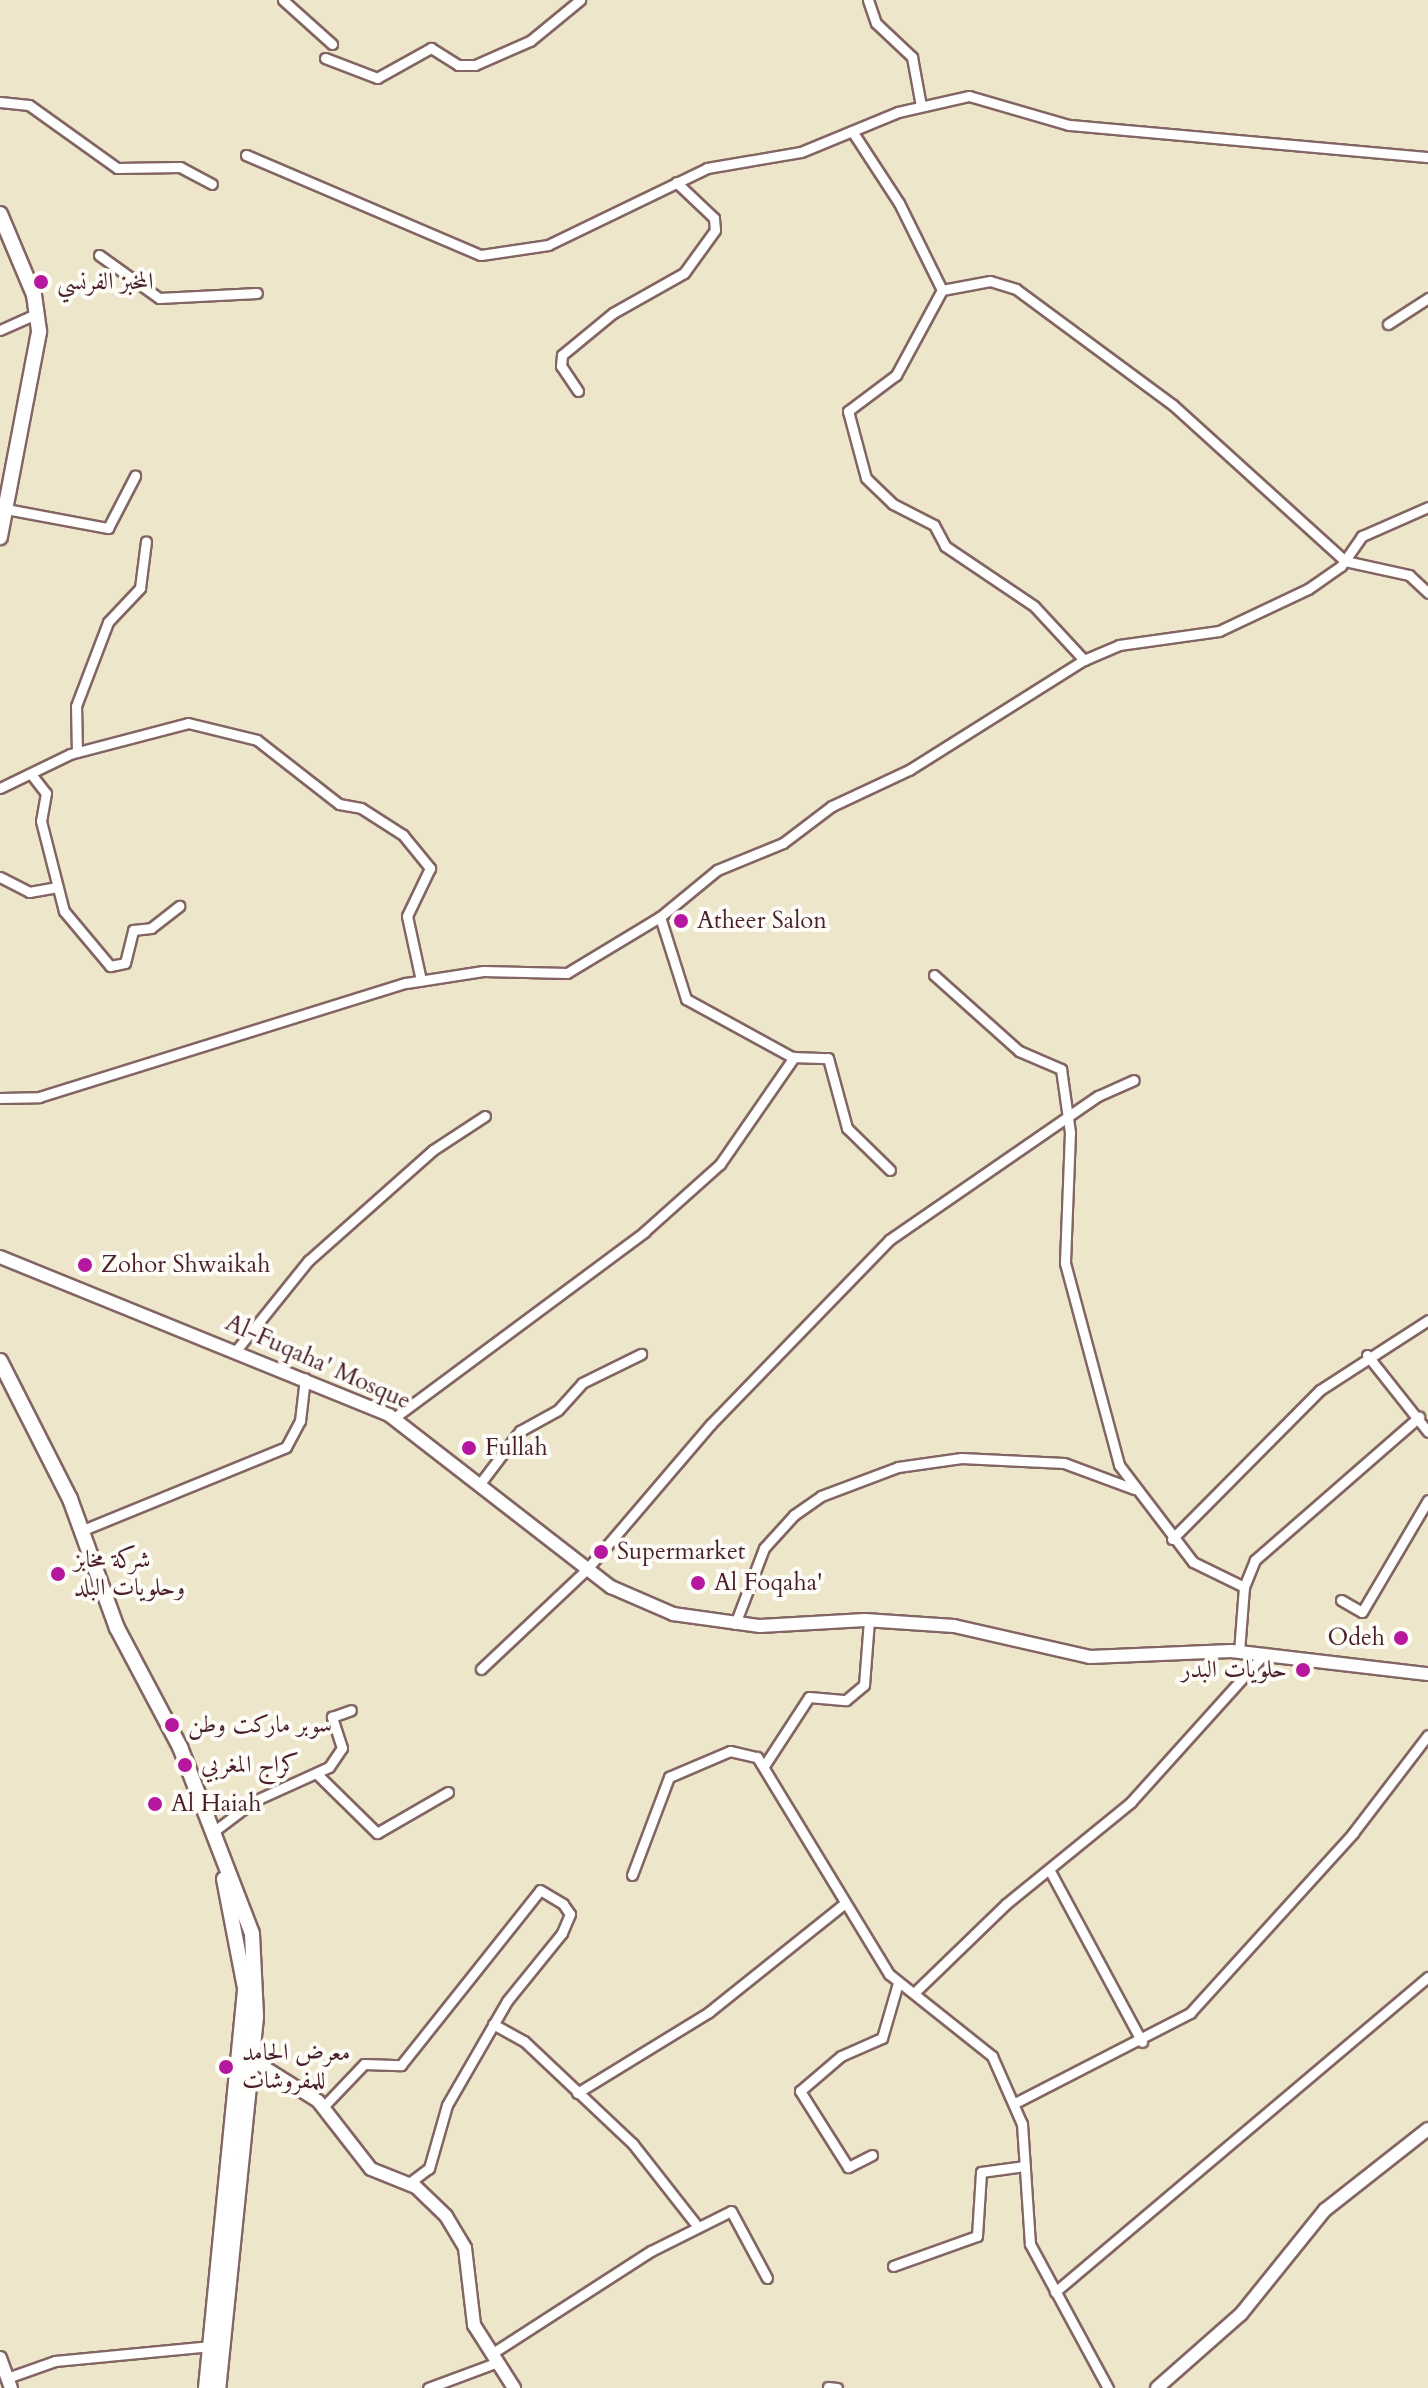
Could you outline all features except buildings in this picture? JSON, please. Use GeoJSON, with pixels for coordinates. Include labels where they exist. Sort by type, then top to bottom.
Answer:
{"type":"FeatureCollection","features":[{"type":"Feature","properties":{"kind":"main road"},"geometry":{"type":"LineString","coordinates":[[0,214],[38,313],[36,371],[0,537]]}},
{"type":"Feature","properties":{"kind":"main road"},"geometry":{"type":"LineString","coordinates":[[0,1361],[83,1530],[100,1591],[180,1747],[255,1950],[251,2059],[218,2388]]}},
{"type":"Feature","properties":{"kind":"main road"},"geometry":{"type":"LineString","coordinates":[[206,2388],[245,1988],[213,1832]]}},
{"type":"Feature","properties":{"kind":"street"},"geometry":{"type":"LineString","coordinates":[[283,0],[332,44]]}},
{"type":"Feature","properties":{"kind":"street"},"geometry":{"type":"LineString","coordinates":[[325,58],[377,78],[431,48],[458,65],[475,65],[537,37],[580,0]]}},
{"type":"Feature","properties":{"kind":"street"},"geometry":{"type":"LineString","coordinates":[[868,0],[876,23],[912,57],[921,106]]}},
{"type":"Feature","properties":{"kind":"street"},"geometry":{"type":"LineString","coordinates":[[246,155],[481,255],[548,245],[707,168],[801,152],[921,106],[977,95],[1069,125],[1428,157]]}},
{"type":"Feature","properties":{"kind":"street"},"geometry":{"type":"LineString","coordinates":[[0,102],[29,105],[117,168],[180,167],[212,184]]}},
{"type":"Feature","properties":{"kind":"street"},"geometry":{"type":"LineString","coordinates":[[852,131],[899,203],[942,290]]}},
{"type":"Feature","properties":{"kind":"street"},"geometry":{"type":"LineString","coordinates":[[578,391],[561,366],[562,355],[613,313],[684,273],[715,232],[714,218],[676,182]]}},
{"type":"Feature","properties":{"kind":"street"},"geometry":{"type":"LineString","coordinates":[[99,255],[159,298],[257,293]]}},
{"type":"Feature","properties":{"kind":"street"},"geometry":{"type":"LineString","coordinates":[[942,290],[990,281],[1016,289],[1173,405],[1345,561],[1409,575],[1428,593]]}},
{"type":"Feature","properties":{"kind":"street"},"geometry":{"type":"LineString","coordinates":[[942,290],[896,375],[848,411],[864,450],[863,472],[893,504],[934,525],[945,546],[1034,606],[1084,660]]}},
{"type":"Feature","properties":{"kind":"street"},"geometry":{"type":"LineString","coordinates":[[1388,324],[1428,298]]}},
{"type":"Feature","properties":{"kind":"street"},"geometry":{"type":"LineString","coordinates":[[0,330],[38,313]]}},
{"type":"Feature","properties":{"kind":"street"},"geometry":{"type":"LineString","coordinates":[[6,509],[108,528],[135,476]]}},
{"type":"Feature","properties":{"kind":"street"},"geometry":{"type":"LineString","coordinates":[[0,1098],[39,1097],[421,980],[483,971],[567,973],[660,917],[717,870],[783,843],[832,806],[909,770],[1084,660],[1119,645],[1219,631],[1308,589],[1345,561],[1373,529],[1428,507]]}},
{"type":"Feature","properties":{"kind":"street"},"geometry":{"type":"LineString","coordinates":[[77,752],[76,706],[108,622],[140,588],[146,541]]}},
{"type":"Feature","properties":{"kind":"street"},"geometry":{"type":"LineString","coordinates":[[0,788],[77,752],[188,723],[273,750],[339,804],[356,805],[403,835],[430,868],[407,916],[421,980]]}},
{"type":"Feature","properties":{"kind":"street"},"geometry":{"type":"LineString","coordinates":[[31,774],[46,793],[41,821],[58,887],[73,928],[115,968],[126,961],[131,931],[151,928],[179,906]]}},
{"type":"Feature","properties":{"kind":"street"},"geometry":{"type":"LineString","coordinates":[[0,877],[29,892],[58,887]]}},
{"type":"Feature","properties":{"kind":"street"},"geometry":{"type":"LineString","coordinates":[[660,917],[686,999],[794,1057],[828,1058],[847,1128],[890,1170]]}},
{"type":"Feature","properties":{"kind":"street"},"geometry":{"type":"LineString","coordinates":[[934,975],[1019,1051],[1058,1063],[1069,1116],[1065,1263],[1107,1429],[1134,1489],[1172,1539],[1215,1578],[1244,1587]]}},
{"type":"Feature","properties":{"kind":"street"},"geometry":{"type":"LineString","coordinates":[[394,1418],[644,1232],[709,1174],[760,1114],[794,1057]]}},
{"type":"Feature","properties":{"kind":"street"},"geometry":{"type":"LineString","coordinates":[[481,1669],[587,1569],[840,1286],[889,1240],[1069,1116],[1134,1080]]}},
{"type":"Feature","properties":{"kind":"street"},"geometry":{"type":"LineString","coordinates":[[238,1348],[308,1261],[433,1150],[485,1116]]}},
{"type":"Feature","properties":{"kind":"street","name":"Al-Fuqaha' Mosque"},"geometry":{"type":"LineString","coordinates":[[0,1257],[238,1348],[394,1418],[482,1481],[587,1569],[637,1602],[735,1624],[869,1620],[1017,1635],[1114,1659],[1265,1653],[1428,1674]]}},
{"type":"Feature","properties":{"kind":"street"},"geometry":{"type":"LineString","coordinates":[[1172,1539],[1320,1390],[1367,1355],[1428,1320]]}},
{"type":"Feature","properties":{"kind":"street"},"geometry":{"type":"LineString","coordinates":[[482,1481],[520,1431],[558,1410],[582,1383],[641,1354]]}},
{"type":"Feature","properties":{"kind":"street"},"geometry":{"type":"LineString","coordinates":[[1367,1355],[1428,1432]]}},
{"type":"Feature","properties":{"kind":"street"},"geometry":{"type":"LineString","coordinates":[[83,1530],[286,1447],[296,1435],[305,1378]]}},
{"type":"Feature","properties":{"kind":"street"},"geometry":{"type":"LineString","coordinates":[[1239,1652],[1244,1587],[1260,1553],[1419,1417]]}},
{"type":"Feature","properties":{"kind":"street"},"geometry":{"type":"LineString","coordinates":[[735,1624],[764,1548],[794,1515],[821,1496],[898,1467],[961,1458],[1064,1463],[1134,1489]]}},
{"type":"Feature","properties":{"kind":"street"},"geometry":{"type":"LineString","coordinates":[[1341,1600],[1362,1612],[1428,1500]]}},
{"type":"Feature","properties":{"kind":"street"},"geometry":{"type":"LineString","coordinates":[[764,1766],[809,1697],[846,1700],[864,1685],[869,1620]]}},
{"type":"Feature","properties":{"kind":"street"},"geometry":{"type":"LineString","coordinates":[[914,1993],[960,1944],[1151,1783],[1265,1653]]}},
{"type":"Feature","properties":{"kind":"street"},"geometry":{"type":"LineString","coordinates":[[213,1832],[254,1801],[318,1775],[341,1753],[332,1717],[351,1710]]}},
{"type":"Feature","properties":{"kind":"street"},"geometry":{"type":"LineString","coordinates":[[1017,2102],[1142,2042],[1211,1991],[1353,1833],[1428,1735]]}},
{"type":"Feature","properties":{"kind":"street"},"geometry":{"type":"LineString","coordinates":[[632,1875],[669,1777],[740,1749],[764,1766],[813,1840],[844,1904],[898,1983],[992,2056],[1017,2102],[1030,2244],[1108,2388]]}},
{"type":"Feature","properties":{"kind":"street"},"geometry":{"type":"LineString","coordinates":[[318,1775],[377,1833],[448,1792]]}},
{"type":"Feature","properties":{"kind":"street"},"geometry":{"type":"LineString","coordinates":[[1050,1871],[1142,2042]]}},
{"type":"Feature","properties":{"kind":"street"},"geometry":{"type":"LineString","coordinates":[[323,2107],[364,2064],[401,2065],[540,1890],[570,1915],[493,2024],[447,2105],[429,2168],[409,2183]]}},
{"type":"Feature","properties":{"kind":"street"},"geometry":{"type":"LineString","coordinates":[[577,2093],[709,2012],[844,1904]]}},
{"type":"Feature","properties":{"kind":"street"},"geometry":{"type":"LineString","coordinates":[[1055,2292],[1428,1977]]}},
{"type":"Feature","properties":{"kind":"street"},"geometry":{"type":"LineString","coordinates":[[872,2155],[848,2167],[800,2091],[841,2056],[882,2038],[898,1983]]}},
{"type":"Feature","properties":{"kind":"street"},"geometry":{"type":"LineString","coordinates":[[493,2024],[524,2041],[633,2144],[698,2227]]}},
{"type":"Feature","properties":{"kind":"street"},"geometry":{"type":"LineString","coordinates":[[251,2059],[323,2107],[371,2169],[409,2183],[461,2240],[471,2316],[514,2388]]}},
{"type":"Feature","properties":{"kind":"street"},"geometry":{"type":"LineString","coordinates":[[1157,2388],[1241,2314],[1325,2210],[1428,2129]]}},
{"type":"Feature","properties":{"kind":"street"},"geometry":{"type":"LineString","coordinates":[[893,2266],[977,2236],[981,2172],[1025,2166]]}},
{"type":"Feature","properties":{"kind":"street"},"geometry":{"type":"LineString","coordinates":[[428,2388],[495,2358],[698,2227],[731,2211],[767,2278]]}},
{"type":"Feature","properties":{"kind":"street"},"geometry":{"type":"LineString","coordinates":[[0,2358],[9,2383],[55,2361],[211,2346]]}},
{"type":"Feature","properties":{"kind":"place","name":"المخبز الفرنسي"},"geometry":{"type":"Point","coordinates":[41,282]}},
{"type":"Feature","properties":{"kind":"place","name":"Atheer Salon"},"geometry":{"type":"Point","coordinates":[681,921]}},
{"type":"Feature","properties":{"kind":"place","name":"Zohor Shwaikah"},"geometry":{"type":"Point","coordinates":[85,1265]}},
{"type":"Feature","properties":{"kind":"place","name":"Fullah"},"geometry":{"type":"Point","coordinates":[469,1448]}},
{"type":"Feature","properties":{"kind":"place","name":"Supermarket"},"geometry":{"type":"Point","coordinates":[601,1552]}},
{"type":"Feature","properties":{"kind":"place","name":"شركة مخابز وحلويات البلد"},"geometry":{"type":"Point","coordinates":[58,1574]}},
{"type":"Feature","properties":{"kind":"place","name":"Al Foqaha'"},"geometry":{"type":"Point","coordinates":[698,1583]}},
{"type":"Feature","properties":{"kind":"place","name":"Odeh"},"geometry":{"type":"Point","coordinates":[1401,1638]}},
{"type":"Feature","properties":{"kind":"place","name":"حلويات البدر"},"geometry":{"type":"Point","coordinates":[1303,1670]}},
{"type":"Feature","properties":{"kind":"place","name":"سوبر ماركت وطن"},"geometry":{"type":"Point","coordinates":[172,1725]}},
{"type":"Feature","properties":{"kind":"place","name":"كراج المغربي"},"geometry":{"type":"Point","coordinates":[185,1765]}},
{"type":"Feature","properties":{"kind":"place","name":"Al Haiah"},"geometry":{"type":"Point","coordinates":[155,1804]}},
{"type":"Feature","properties":{"kind":"place","name":"معرض الحامد للمفروشات"},"geometry":{"type":"Point","coordinates":[226,2067]}}]}
